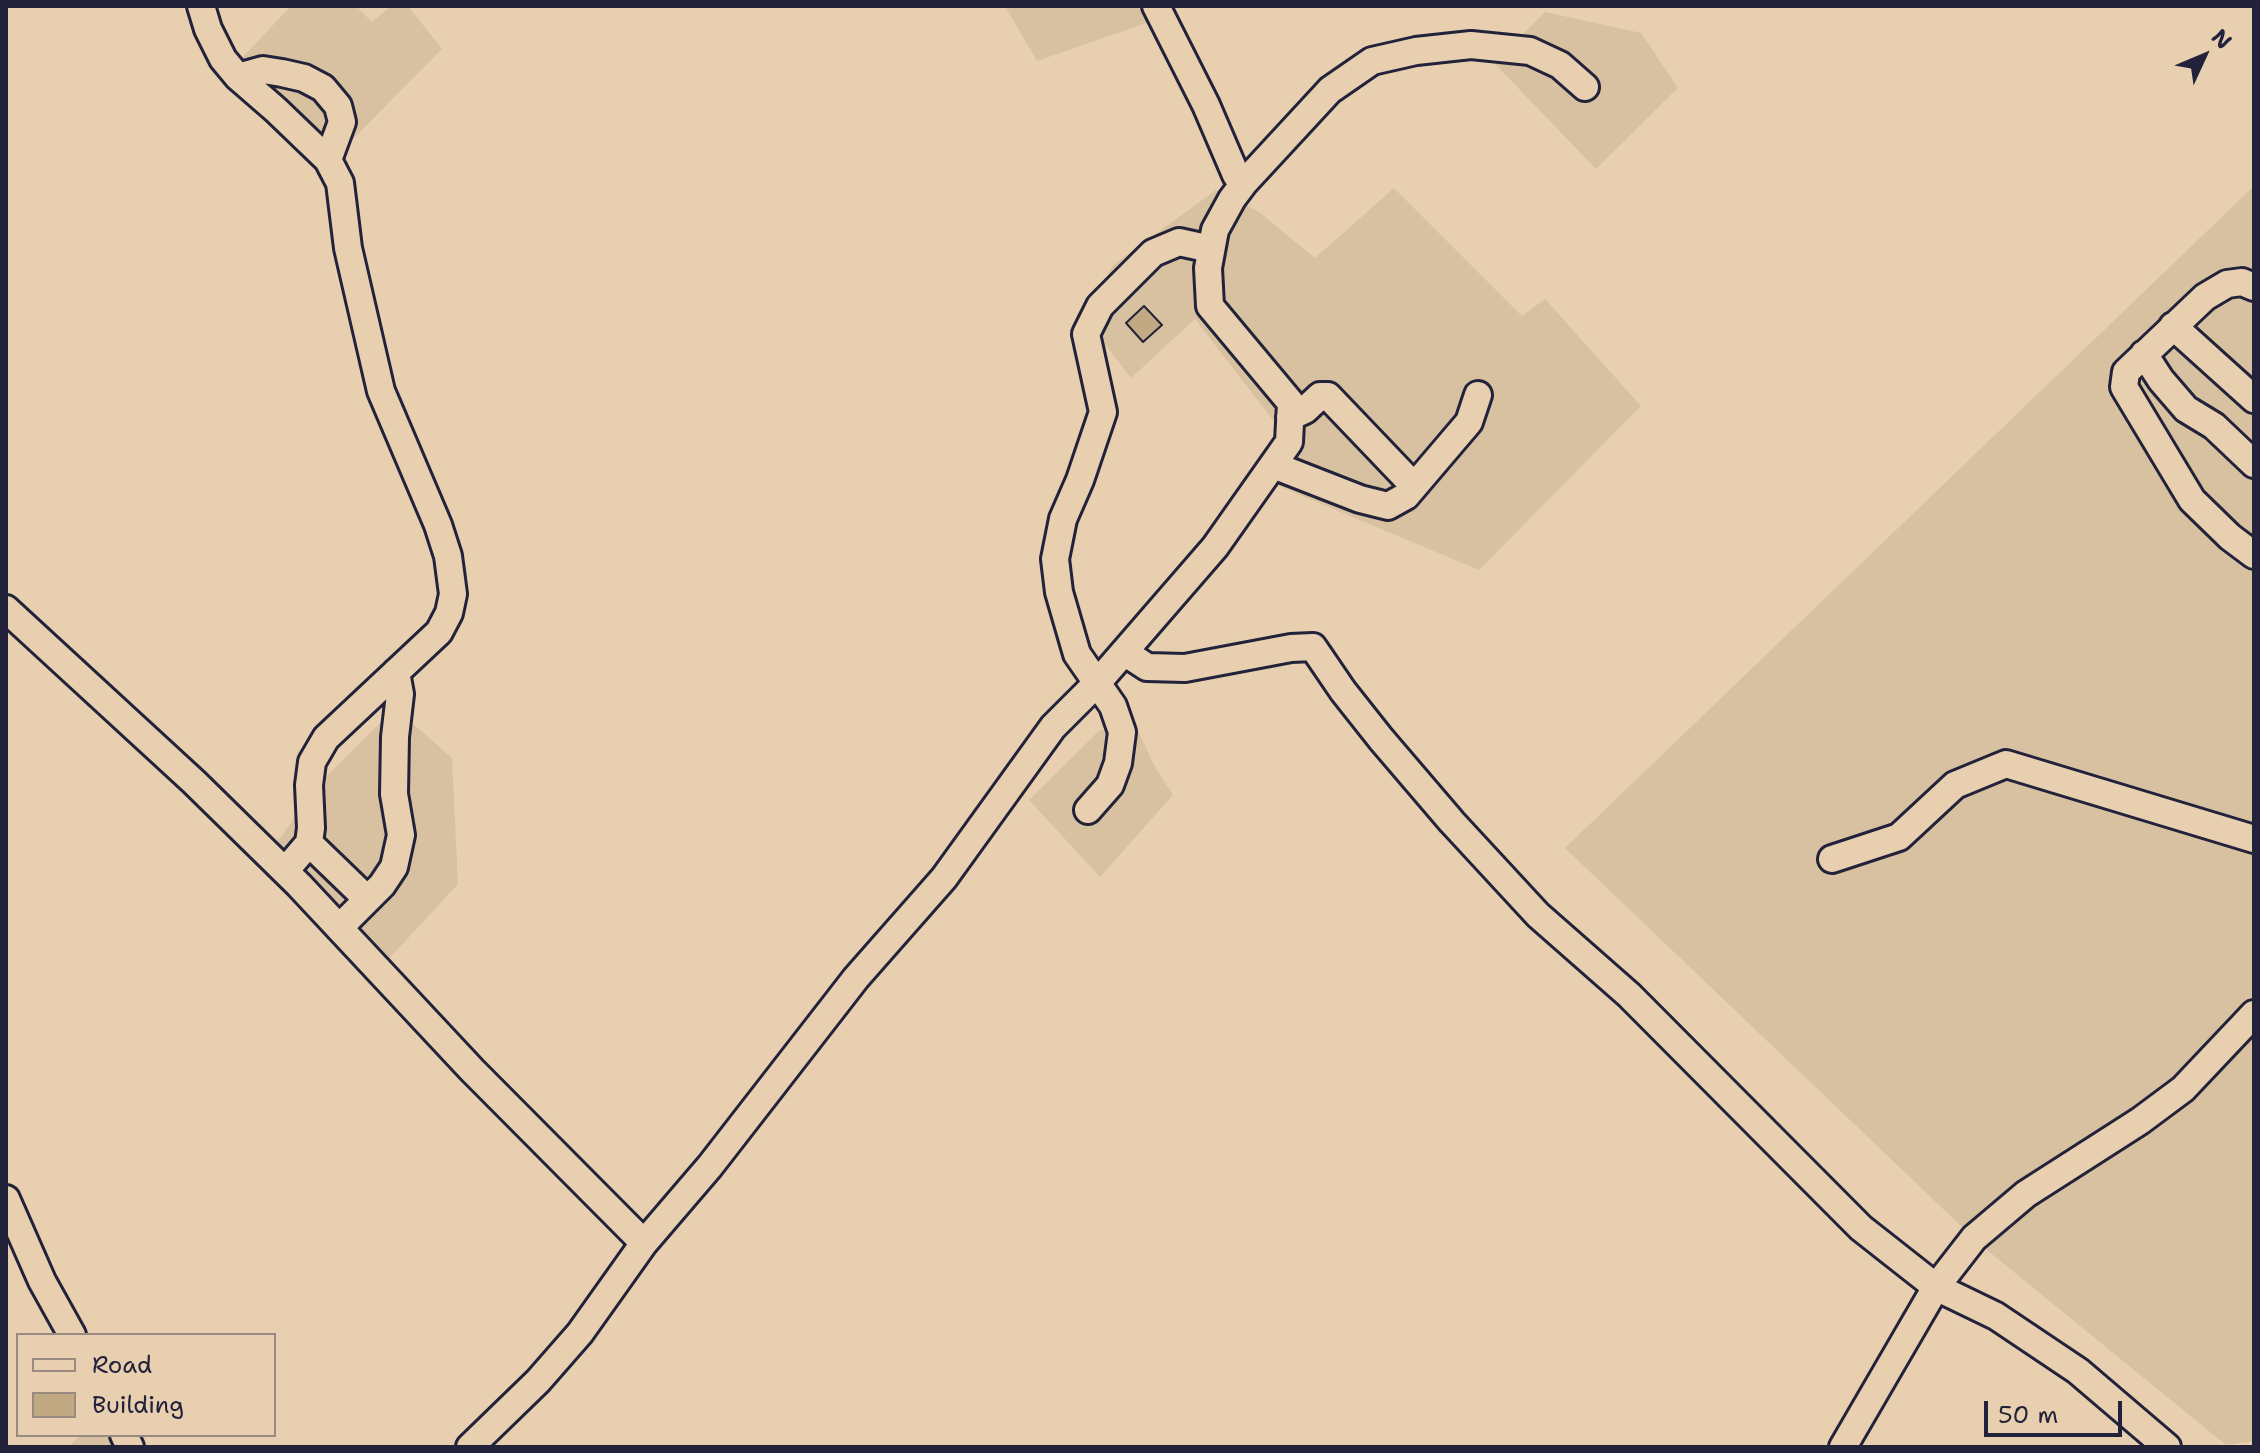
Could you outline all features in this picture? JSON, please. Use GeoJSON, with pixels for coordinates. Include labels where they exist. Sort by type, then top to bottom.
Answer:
{"type":"FeatureCollection","features":[{"type":"Feature","properties":{"kind":"lane"},"geometry":{"type":"LineString","coordinates":[[201,6],[223,59],[238,77],[328,160],[340,183],[348,248],[381,391],[438,525],[448,556],[453,594],[449,613],[439,632],[326,738],[312,762],[309,843],[285,871]]}},
{"type":"Feature","properties":{"kind":"lane"},"geometry":{"type":"LineString","coordinates":[[1156,6],[1206,105],[1236,175],[1244,183]]}},
{"type":"Feature","properties":{"kind":"lane"},"geometry":{"type":"LineString","coordinates":[[470,1447],[538,1381],[580,1333],[644,1243],[710,1166],[856,978],[944,878],[1053,727],[1098,682],[1215,547],[1289,442],[1291,403],[1210,306],[1208,268],[1215,230],[1244,183],[1330,90],[1372,61],[1416,51],[1471,45],[1530,51],[1560,65],[1585,87]]}},
{"type":"Feature","properties":{"kind":"lane"},"geometry":{"type":"LineString","coordinates":[[238,77],[263,70],[304,78],[323,88],[338,106],[342,122],[328,160]]}},
{"type":"Feature","properties":{"kind":"lane"},"geometry":{"type":"LineString","coordinates":[[1088,810],[1110,785],[1118,763],[1122,732],[1113,706],[1077,654],[1059,592],[1055,559],[1063,519],[1103,412],[1086,334],[1100,306],[1153,253],[1179,242],[1211,249]]}},
{"type":"Feature","properties":{"kind":"lane"},"geometry":{"type":"LineString","coordinates":[[2254,287],[2242,282],[2227,284],[2205,297],[2126,372],[2124,387],[2192,500],[2230,537],[2254,555]]}},
{"type":"Feature","properties":{"kind":"lane"},"geometry":{"type":"LineString","coordinates":[[2173,326],[2254,399]]}},
{"type":"Feature","properties":{"kind":"lane"},"geometry":{"type":"LineString","coordinates":[[2144,354],[2186,409],[2214,426],[2254,464]]}},
{"type":"Feature","properties":{"kind":"lane"},"geometry":{"type":"LineString","coordinates":[[1273,465],[1360,499],[1388,506],[1406,496],[1469,422],[1478,395]]}},
{"type":"Feature","properties":{"kind":"lane"},"geometry":{"type":"LineString","coordinates":[[1290,417],[1305,410],[1320,396],[1328,396],[1414,486]]}},
{"type":"Feature","properties":{"kind":"lane"},"geometry":{"type":"LineString","coordinates":[[6,609],[194,782],[285,871],[472,1070],[644,1243]]}},
{"type":"Feature","properties":{"kind":"lane"},"geometry":{"type":"LineString","coordinates":[[1124,652],[1147,667],[1185,668],[1291,648],[1313,647],[1343,691],[1391,751],[1538,915],[1629,995],[1861,1228],[1936,1287],[1996,1316],[2078,1371],[2167,1447]]}},
{"type":"Feature","properties":{"kind":"lane"},"geometry":{"type":"LineString","coordinates":[[339,928],[382,885],[394,867],[401,835],[394,794],[395,737],[400,694],[396,672]]}},
{"type":"Feature","properties":{"kind":"lane"},"geometry":{"type":"LineString","coordinates":[[1832,859],[1899,837],[1955,785],[2006,764],[2254,839]]}},
{"type":"Feature","properties":{"kind":"lane"},"geometry":{"type":"LineString","coordinates":[[309,843],[367,899]]}},
{"type":"Feature","properties":{"kind":"lane"},"geometry":{"type":"LineString","coordinates":[[1843,1447],[1936,1287],[1974,1238],[2026,1194],[2140,1121],[2183,1089],[2254,1014]]}},
{"type":"Feature","properties":{"kind":"lane"},"geometry":{"type":"LineString","coordinates":[[6,1199],[42,1281],[71,1333]]}},
{"type":"Feature","properties":{"kind":"shaded area"},"geometry":{"type":"Polygon","coordinates":[[[291,6],[356,6],[372,22],[391,6],[408,6],[442,49],[340,152],[239,61],[291,6]]]}},
{"type":"Feature","properties":{"kind":"shaded area"},"geometry":{"type":"Polygon","coordinates":[[[1005,6],[1148,6],[1155,20],[1037,61],[1005,6]]]}},
{"type":"Feature","properties":{"kind":"shaded area"},"geometry":{"type":"Polygon","coordinates":[[[1545,12],[1641,33],[1678,88],[1596,169],[1494,63],[1545,12]]]}},
{"type":"Feature","properties":{"kind":"shaded area"},"geometry":{"type":"Polygon","coordinates":[[[2254,186],[2254,1441],[2226,1445],[1982,1246],[1565,848],[2254,186]]]}},
{"type":"Feature","properties":{"kind":"shaded area"},"geometry":{"type":"Polygon","coordinates":[[[1394,188],[1522,316],[1545,299],[1641,406],[1479,570],[1274,484],[1296,450],[1195,319],[1131,378],[1084,317],[1113,265],[1216,190],[1259,212],[1315,258],[1394,188]]]}},
{"type":"Feature","properties":{"kind":"shaded area"},"geometry":{"type":"Polygon","coordinates":[[[395,708],[452,758],[458,884],[386,962],[277,842],[319,784],[395,708]]]}},
{"type":"Feature","properties":{"kind":"shaded area"},"geometry":{"type":"Polygon","coordinates":[[[1100,730],[1138,731],[1173,795],[1100,877],[1029,800],[1100,730]]]}},
{"type":"Feature","properties":{"kind":"shaded area"},"geometry":{"type":"Polygon","coordinates":[[[79,1437],[116,1437],[123,1447],[68,1447],[79,1437]]]}},
{"type":"Feature","properties":{"kind":"building"},"geometry":{"type":"Polygon","coordinates":[[[1144,306],[1162,325],[1143,342],[1126,323],[1144,306]]]}}]}
